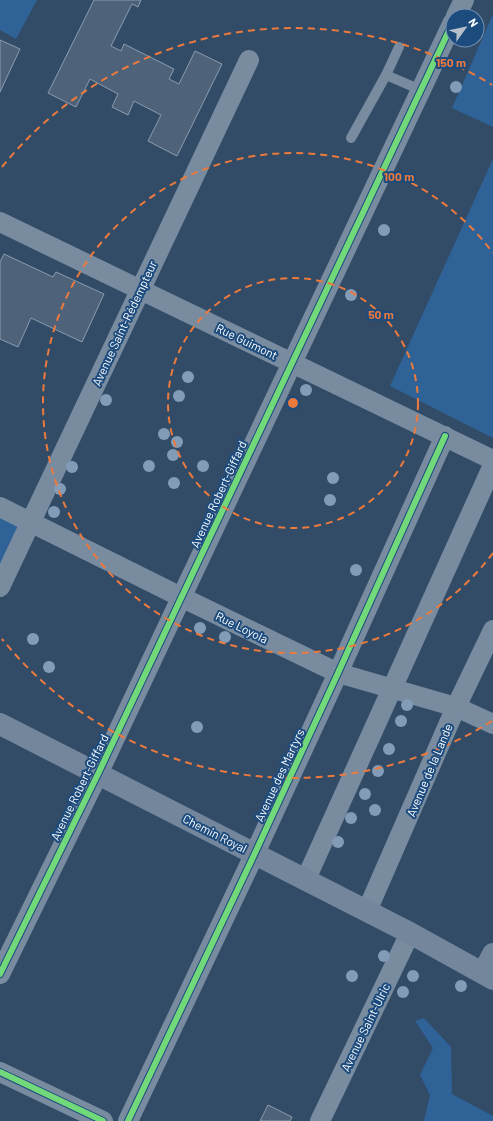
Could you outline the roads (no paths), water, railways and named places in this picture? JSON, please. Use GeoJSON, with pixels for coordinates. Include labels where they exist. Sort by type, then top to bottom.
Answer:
{"type":"FeatureCollection","features":[{"type":"Feature","properties":{"kind":"main road","name":"Chemin Royal"},"geometry":{"type":"LineString","coordinates":[[0,724],[306,879],[410,933],[488,976]]}},
{"type":"Feature","properties":{"kind":"main road"},"geometry":{"type":"LineString","coordinates":[[488,976],[493,954]]}},
{"type":"Feature","properties":{"kind":"street","name":"Avenue Robert-Giffard"},"geometry":{"type":"LineString","coordinates":[[0,974],[98,774],[445,39]]}},
{"type":"Feature","properties":{"kind":"street","name":"Avenue Saint-Rédempteur"},"geometry":{"type":"LineString","coordinates":[[0,587],[249,60]]}},
{"type":"Feature","properties":{"kind":"street","name":"Rue Guimont"},"geometry":{"type":"LineString","coordinates":[[0,222],[493,460]]}},
{"type":"Feature","properties":{"kind":"street","name":"Avenue des Martyrs"},"geometry":{"type":"LineString","coordinates":[[128,1121],[255,853],[445,436]]}},
{"type":"Feature","properties":{"kind":"street"},"geometry":{"type":"LineString","coordinates":[[306,879],[493,465]]}},
{"type":"Feature","properties":{"kind":"street","name":"Rue Loyola"},"geometry":{"type":"LineString","coordinates":[[0,507],[338,673],[456,707],[493,724]]}},
{"type":"Feature","properties":{"kind":"street","name":"Avenue de la Lande"},"geometry":{"type":"LineString","coordinates":[[367,911],[456,707],[493,630]]}},
{"type":"Feature","properties":{"kind":"street","name":"Avenue Saint-Ulric"},"geometry":{"type":"LineString","coordinates":[[320,1121],[410,933]]}},
{"type":"Feature","properties":{"kind":"street"},"geometry":{"type":"LineString","coordinates":[[0,1072],[102,1121]]}},
{"type":"Feature","properties":{"kind":"lane"},"geometry":{"type":"LineString","coordinates":[[351,138],[399,47]]}},
{"type":"Feature","properties":{"kind":"lane"},"geometry":{"type":"LineString","coordinates":[[386,74],[421,90]]}}]}
